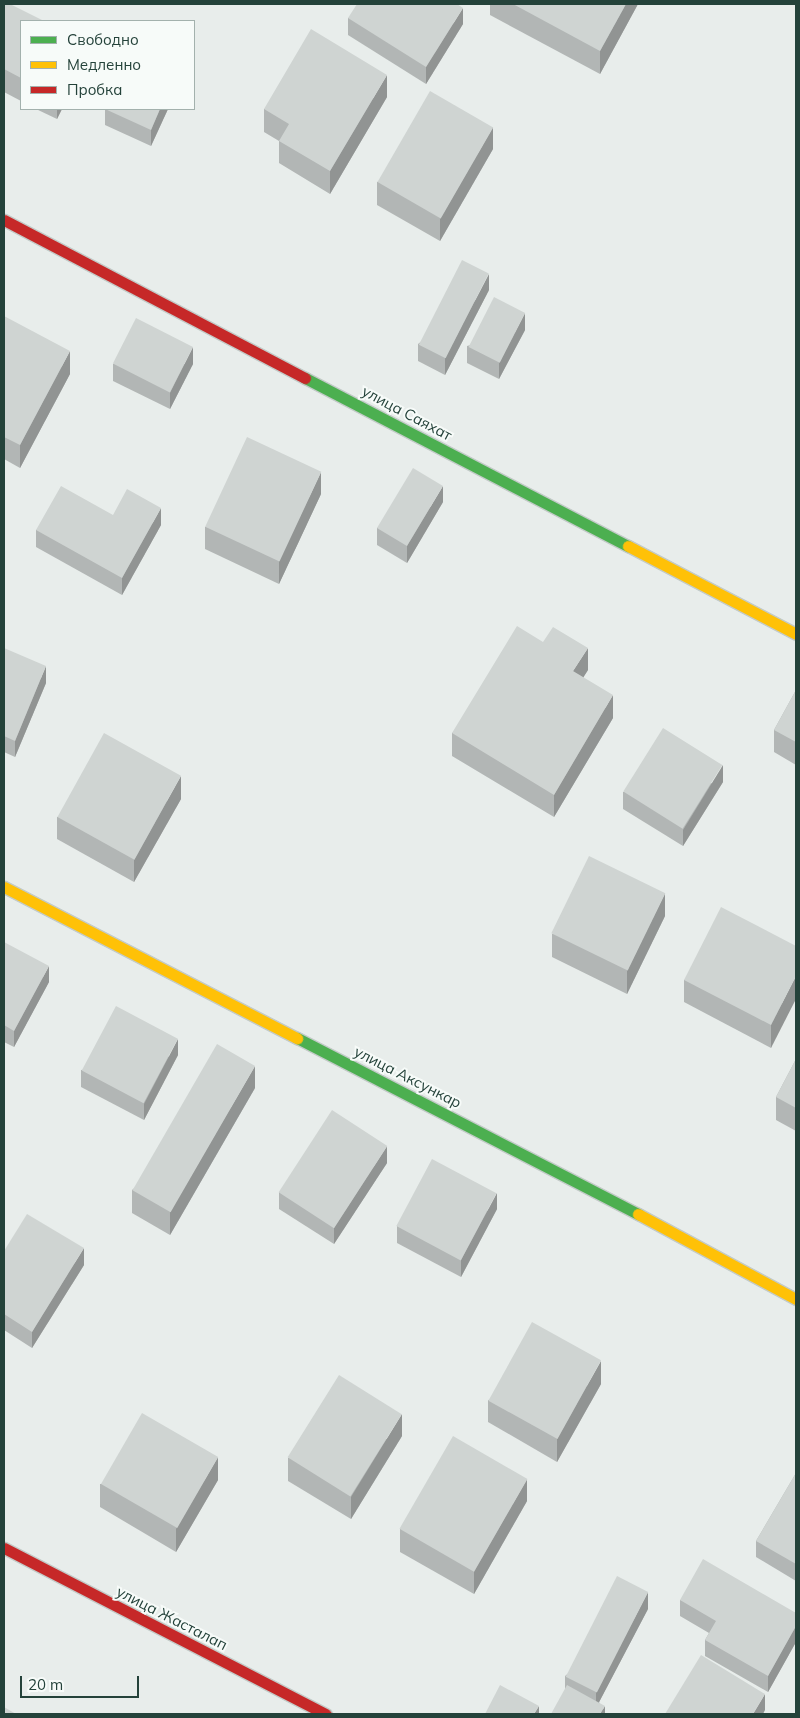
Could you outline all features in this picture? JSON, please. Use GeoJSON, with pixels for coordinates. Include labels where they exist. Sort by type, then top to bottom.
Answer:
{"type":"FeatureCollection","features":[{"type":"Feature","properties":{"kind":"street","name":"улица Саяхат"},"geometry":{"type":"LineString","coordinates":[[4,220],[796,634]]}},
{"type":"Feature","properties":{"kind":"street","name":"улица Аксункар"},"geometry":{"type":"LineString","coordinates":[[4,887],[552,1168],[796,1299]]}},
{"type":"Feature","properties":{"kind":"street","name":"улица Жасталап"},"geometry":{"type":"LineString","coordinates":[[4,1548],[326,1714]]}},
{"type":"Feature","properties":{"kind":"building"},"geometry":{"type":"Polygon","coordinates":[[[4,4],[10,4],[42,20],[20,20],[20,77],[4,69],[4,4]]]}},
{"type":"Feature","properties":{"kind":"building"},"geometry":{"type":"Polygon","coordinates":[[[357,4],[457,4],[463,8],[426,67],[348,18],[357,4]]]}},
{"type":"Feature","properties":{"kind":"building"},"geometry":{"type":"Polygon","coordinates":[[[513,4],[626,4],[600,51],[513,4]]]}},
{"type":"Feature","properties":{"kind":"building"},"geometry":{"type":"Polygon","coordinates":[[[311,29],[387,75],[330,171],[279,141],[289,124],[264,109],[311,29]]]}},
{"type":"Feature","properties":{"kind":"building"},"geometry":{"type":"Polygon","coordinates":[[[430,91],[493,128],[441,218],[378,182],[430,91]]]}},
{"type":"Feature","properties":{"kind":"building"},"geometry":{"type":"Polygon","coordinates":[[[107,110],[160,110],[151,130],[107,110]]]}},
{"type":"Feature","properties":{"kind":"building"},"geometry":{"type":"Polygon","coordinates":[[[462,260],[489,274],[446,358],[419,345],[462,260]]]}},
{"type":"Feature","properties":{"kind":"building"},"geometry":{"type":"Polygon","coordinates":[[[494,297],[525,313],[500,363],[469,347],[494,297]]]}},
{"type":"Feature","properties":{"kind":"building"},"geometry":{"type":"Polygon","coordinates":[[[4,316],[70,351],[20,445],[4,437],[4,316]]]}},
{"type":"Feature","properties":{"kind":"building"},"geometry":{"type":"Polygon","coordinates":[[[136,318],[193,347],[170,392],[113,363],[136,318]]]}},
{"type":"Feature","properties":{"kind":"building"},"geometry":{"type":"Polygon","coordinates":[[[247,437],[321,472],[279,561],[205,527],[247,437]]]}},
{"type":"Feature","properties":{"kind":"building"},"geometry":{"type":"Polygon","coordinates":[[[413,468],[443,486],[407,546],[377,528],[413,468]]]}},
{"type":"Feature","properties":{"kind":"building"},"geometry":{"type":"Polygon","coordinates":[[[61,486],[113,515],[127,489],[161,508],[122,578],[36,530],[61,486]]]}},
{"type":"Feature","properties":{"kind":"building"},"geometry":{"type":"Polygon","coordinates":[[[517,626],[543,642],[553,627],[588,648],[573,671],[613,695],[554,795],[452,733],[517,626]]]}},
{"type":"Feature","properties":{"kind":"building"},"geometry":{"type":"Polygon","coordinates":[[[4,648],[46,666],[15,741],[4,736],[4,648]]]}},
{"type":"Feature","properties":{"kind":"building"},"geometry":{"type":"Polygon","coordinates":[[[796,690],[796,742],[774,730],[796,690]]]}},
{"type":"Feature","properties":{"kind":"building"},"geometry":{"type":"Polygon","coordinates":[[[663,728],[722,765],[683,829],[623,792],[663,728]]]}},
{"type":"Feature","properties":{"kind":"building"},"geometry":{"type":"Polygon","coordinates":[[[104,733],[181,776],[134,860],[57,817],[104,733]]]}},
{"type":"Feature","properties":{"kind":"building"},"geometry":{"type":"Polygon","coordinates":[[[589,856],[665,893],[628,971],[551,933],[589,856]]]}},
{"type":"Feature","properties":{"kind":"building"},"geometry":{"type":"Polygon","coordinates":[[[721,907],[796,946],[796,976],[771,1025],[684,980],[721,907]]]}},
{"type":"Feature","properties":{"kind":"building"},"geometry":{"type":"Polygon","coordinates":[[[4,942],[49,966],[14,1031],[4,1025],[4,942]]]}},
{"type":"Feature","properties":{"kind":"building"},"geometry":{"type":"Polygon","coordinates":[[[116,1006],[178,1039],[144,1103],[82,1070],[116,1006]]]}},
{"type":"Feature","properties":{"kind":"building"},"geometry":{"type":"Polygon","coordinates":[[[217,1044],[255,1066],[171,1212],[132,1190],[217,1044]]]}},
{"type":"Feature","properties":{"kind":"building"},"geometry":{"type":"Polygon","coordinates":[[[796,1059],[796,1108],[776,1097],[796,1059]]]}},
{"type":"Feature","properties":{"kind":"building"},"geometry":{"type":"Polygon","coordinates":[[[332,1110],[387,1146],[334,1228],[279,1192],[332,1110]]]}},
{"type":"Feature","properties":{"kind":"building"},"geometry":{"type":"Polygon","coordinates":[[[432,1159],[496,1193],[461,1260],[396,1226],[432,1159]]]}},
{"type":"Feature","properties":{"kind":"building"},"geometry":{"type":"Polygon","coordinates":[[[27,1214],[84,1248],[32,1332],[4,1314],[4,1251],[27,1214]]]}},
{"type":"Feature","properties":{"kind":"building"},"geometry":{"type":"Polygon","coordinates":[[[532,1322],[601,1360],[557,1439],[488,1401],[532,1322]]]}},
{"type":"Feature","properties":{"kind":"building"},"geometry":{"type":"Polygon","coordinates":[[[339,1375],[402,1414],[350,1496],[288,1457],[339,1375]]]}},
{"type":"Feature","properties":{"kind":"building"},"geometry":{"type":"Polygon","coordinates":[[[142,1413],[218,1457],[177,1528],[101,1484],[142,1413]]]}},
{"type":"Feature","properties":{"kind":"building"},"geometry":{"type":"Polygon","coordinates":[[[453,1436],[527,1479],[474,1572],[399,1529],[453,1436]]]}},
{"type":"Feature","properties":{"kind":"building"},"geometry":{"type":"Polygon","coordinates":[[[796,1473],[796,1564],[756,1541],[796,1473]]]}},
{"type":"Feature","properties":{"kind":"building"},"geometry":{"type":"Polygon","coordinates":[[[703,1559],[796,1613],[796,1626],[768,1676],[705,1640],[716,1621],[680,1600],[703,1559]]]}},
{"type":"Feature","properties":{"kind":"building"},"geometry":{"type":"Polygon","coordinates":[[[617,1576],[648,1592],[597,1693],[566,1677],[617,1576]]]}},
{"type":"Feature","properties":{"kind":"building"},"geometry":{"type":"Polygon","coordinates":[[[701,1655],[765,1694],[753,1714],[665,1714],[701,1655]]]}},
{"type":"Feature","properties":{"kind":"building"},"geometry":{"type":"Polygon","coordinates":[[[500,1685],[539,1706],[534,1714],[485,1714],[500,1685]]]}},
{"type":"Feature","properties":{"kind":"building"},"geometry":{"type":"Polygon","coordinates":[[[567,1685],[605,1706],[600,1714],[551,1714],[567,1685]]]}},
{"type":"Feature","properties":{"kind":"building"},"geometry":{"type":"Polygon","coordinates":[[[4,1707],[16,1714],[4,1714],[4,1707]]]}},
{"type":"Feature","properties":{"kind":"traffic: fast"},"geometry":{"type":"LineString","coordinates":[[305,378],[628,546]]}},
{"type":"Feature","properties":{"kind":"traffic: fast"},"geometry":{"type":"LineString","coordinates":[[297,1038],[638,1214]]}},
{"type":"Feature","properties":{"kind":"traffic: slow"},"geometry":{"type":"LineString","coordinates":[[628,546],[796,634]]}},
{"type":"Feature","properties":{"kind":"traffic: slow"},"geometry":{"type":"LineString","coordinates":[[4,887],[297,1038]]}},
{"type":"Feature","properties":{"kind":"traffic: slow"},"geometry":{"type":"LineString","coordinates":[[638,1214],[796,1299]]}},
{"type":"Feature","properties":{"kind":"traffic: jam"},"geometry":{"type":"LineString","coordinates":[[4,220],[305,378]]}},
{"type":"Feature","properties":{"kind":"traffic: jam"},"geometry":{"type":"LineString","coordinates":[[4,1548],[326,1714]]}}]}
